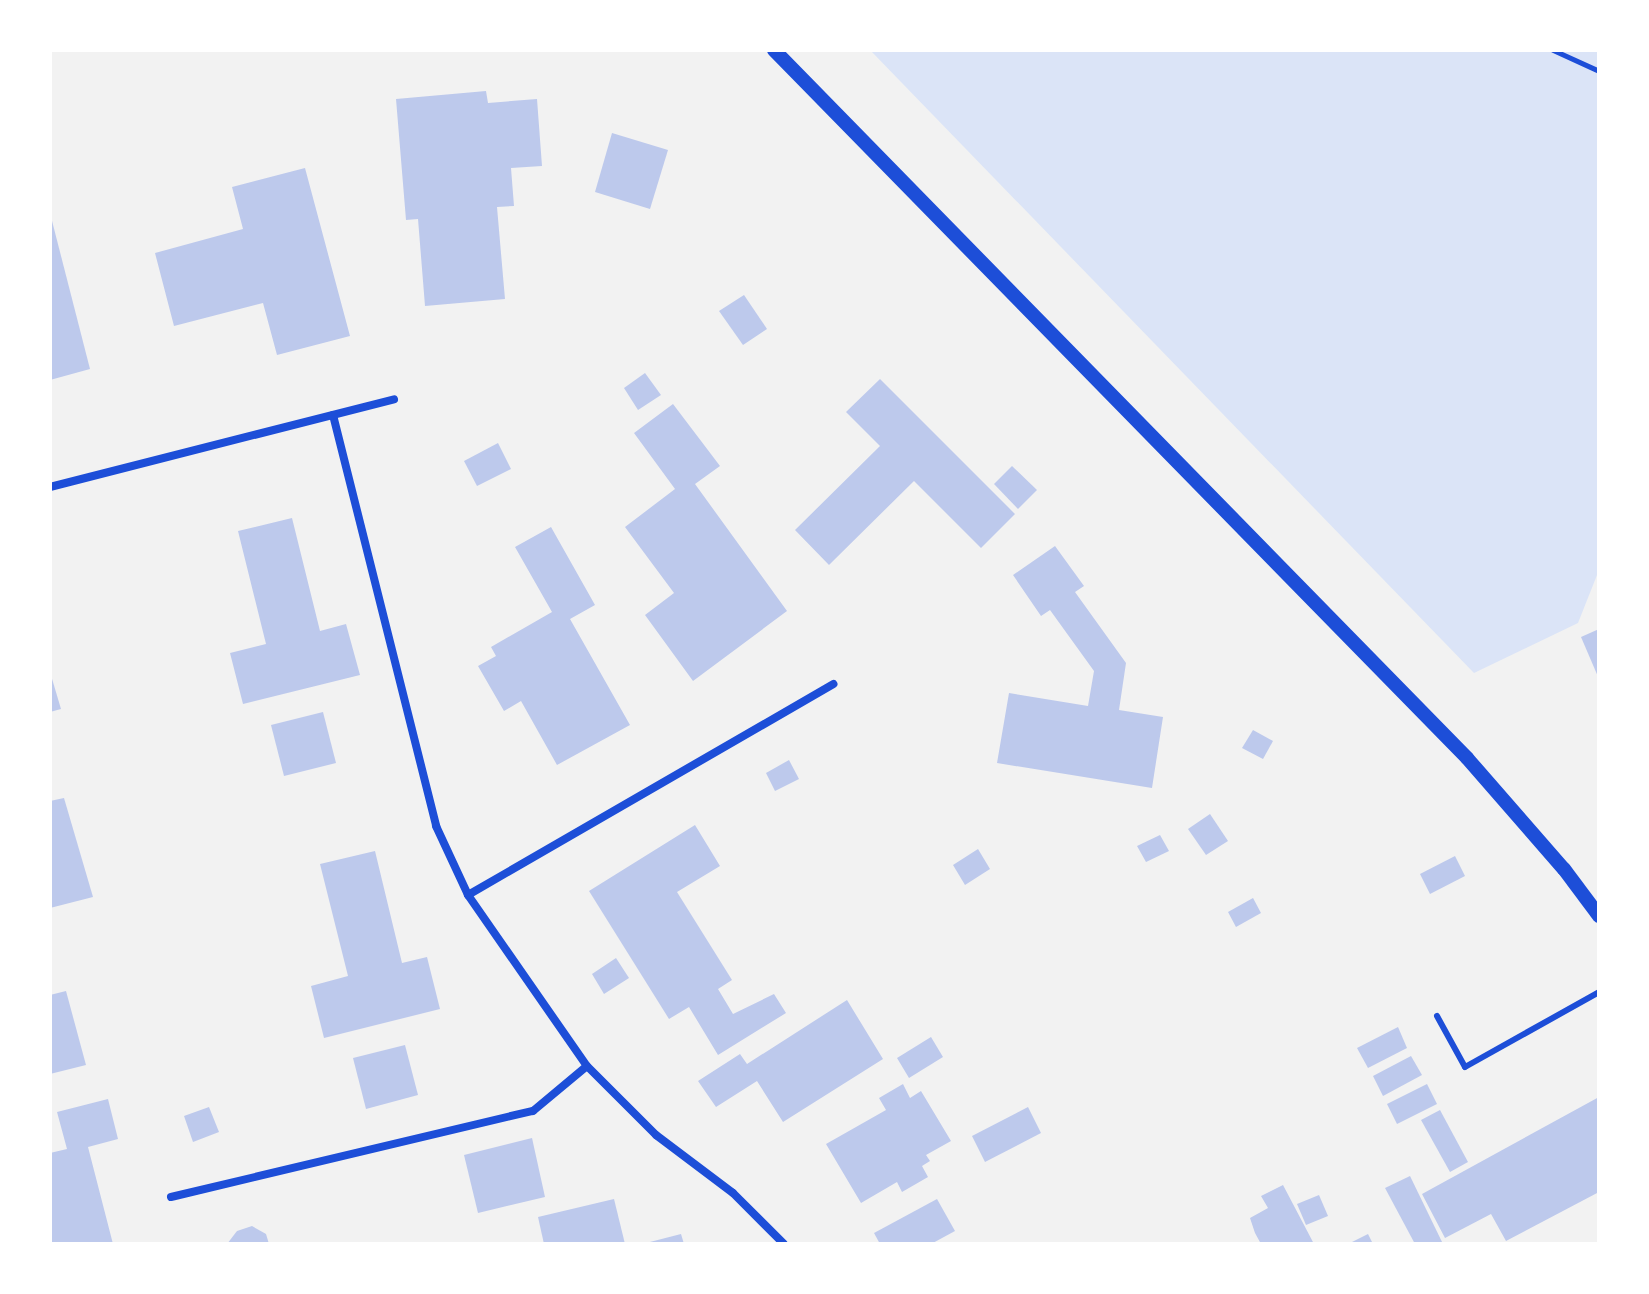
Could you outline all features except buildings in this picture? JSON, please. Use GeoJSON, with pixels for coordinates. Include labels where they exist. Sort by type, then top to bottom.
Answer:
{"type":"FeatureCollection","features":[{"type":"Feature","properties":{"kind":"street"},"geometry":{"type":"LineString","coordinates":[[774,50],[1467,758],[1564,869],[1599,916]]}},
{"type":"Feature","properties":{"kind":"street"},"geometry":{"type":"LineString","coordinates":[[50,487],[394,399]]}},
{"type":"Feature","properties":{"kind":"street"},"geometry":{"type":"LineString","coordinates":[[333,415],[436,826],[468,895],[587,1066],[656,1135],[733,1193],[784,1244]]}},
{"type":"Feature","properties":{"kind":"street"},"geometry":{"type":"LineString","coordinates":[[468,895],[833,684]]}},
{"type":"Feature","properties":{"kind":"street"},"geometry":{"type":"LineString","coordinates":[[171,1197],[533,1111],[587,1066]]}},
{"type":"Feature","properties":{"kind":"lane"},"geometry":{"type":"LineString","coordinates":[[1437,1016],[1465,1067],[1599,992]]}},
{"type":"Feature","properties":{"kind":"path"},"geometry":{"type":"LineString","coordinates":[[1553,50],[1599,71]]}},
{"type":"Feature","properties":{"kind":"shaded area"},"geometry":{"type":"Polygon","coordinates":[[[870,50],[1599,50],[1599,570],[1578,623],[1474,673],[870,50]]]}}]}
